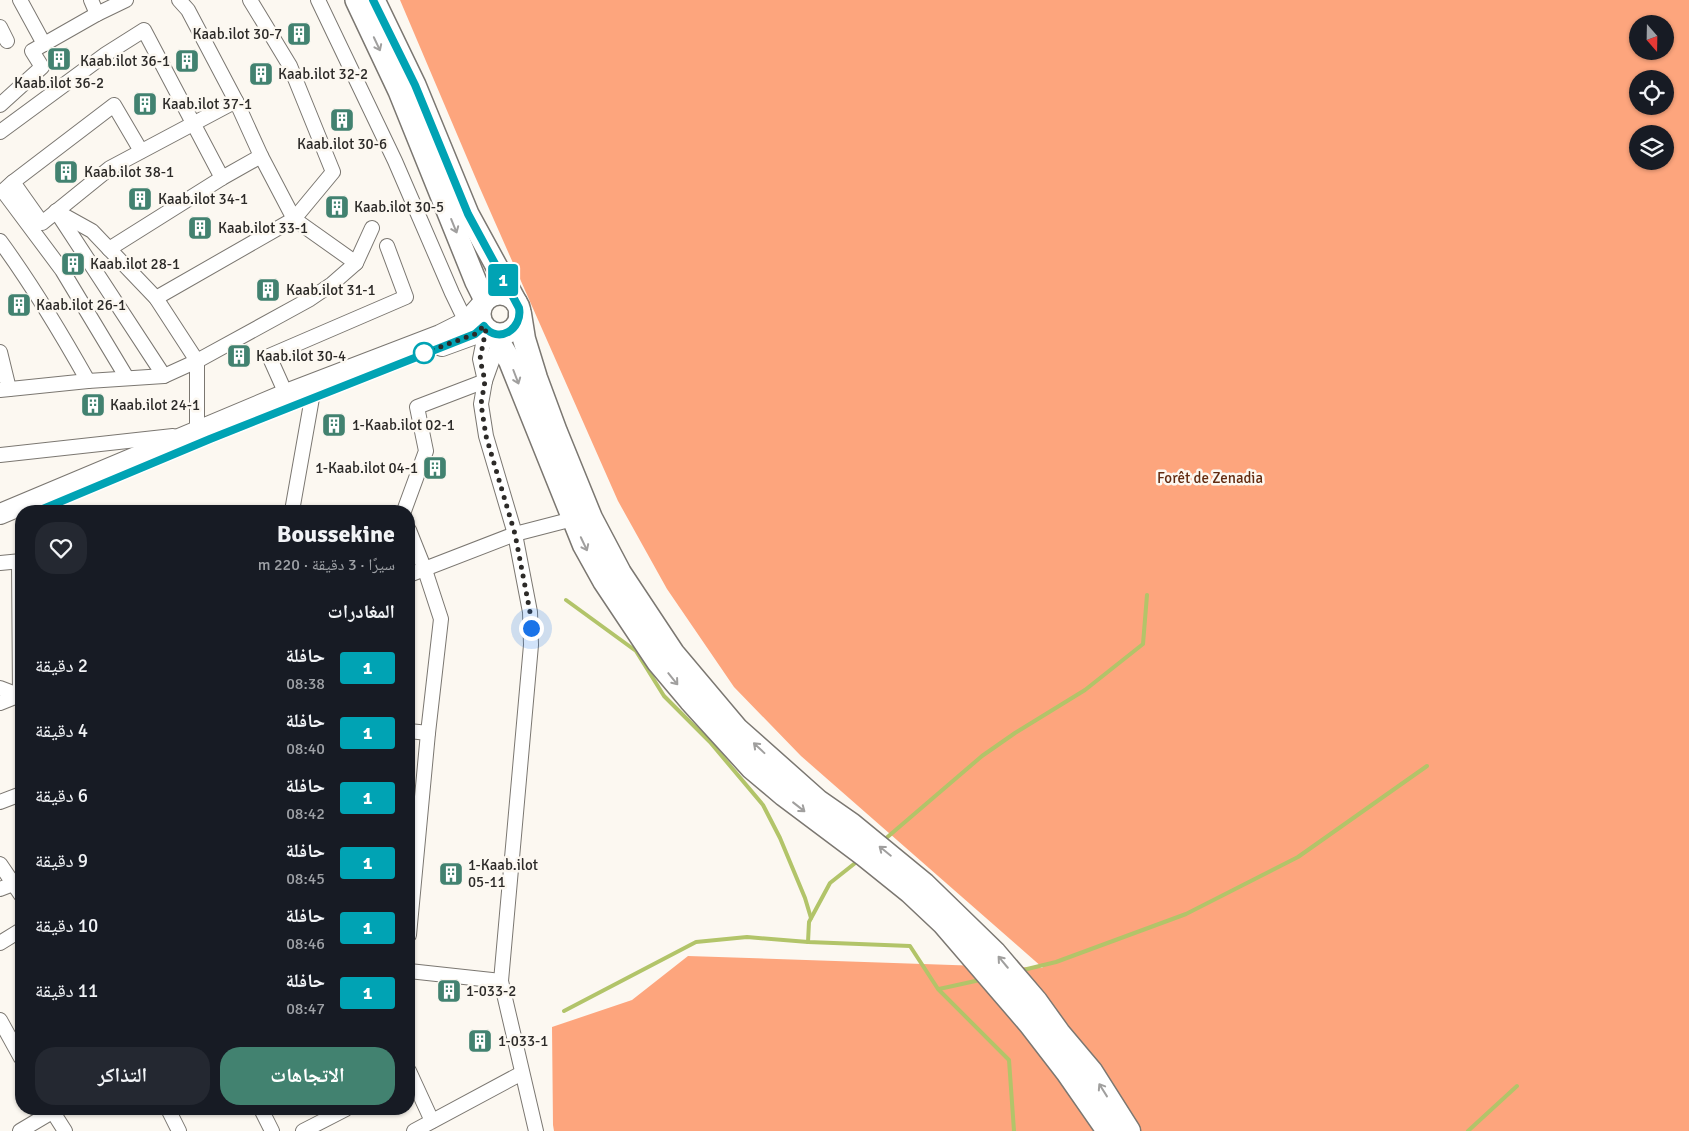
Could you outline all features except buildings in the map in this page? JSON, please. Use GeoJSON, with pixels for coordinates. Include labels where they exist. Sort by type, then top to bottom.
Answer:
{"type":"FeatureCollection","features":[{"type":"Feature","properties":{"kind":"highway"},"geometry":{"type":"LineString","coordinates":[[518,308],[524,339],[536,378],[591,518],[620,573],[673,653],[737,729],[818,802],[851,824],[924,884],[995,953],[1036,1001],[1059,1034],[1091,1071],[1129,1131]]}},
{"type":"Feature","properties":{"kind":"highway"},"geometry":{"type":"LineString","coordinates":[[488,332],[510,361],[584,545],[623,610],[658,662],[723,738],[758,773],[791,801],[910,892],[944,924],[1030,1024],[1067,1072],[1108,1131]]}},
{"type":"Feature","properties":{"kind":"main road"},"geometry":{"type":"LineString","coordinates":[[356,0],[399,91],[483,303]]}},
{"type":"Feature","properties":{"kind":"main road"},"geometry":{"type":"LineString","coordinates":[[21,505],[286,394],[440,335],[512,330],[516,326],[518,308],[468,214],[415,85],[374,0]]}},
{"type":"Feature","properties":{"kind":"main road"},"geometry":{"type":"LineString","coordinates":[[488,332],[480,319],[479,312],[483,303],[498,294],[504,295],[518,308]]}},
{"type":"Feature","properties":{"kind":"main road"},"geometry":{"type":"LineString","coordinates":[[53,505],[312,398],[475,334],[488,332]]}},
{"type":"Feature","properties":{"kind":"main road"},"geometry":{"type":"LineString","coordinates":[[0,514],[15,508]]}},
{"type":"Feature","properties":{"kind":"main road"},"geometry":{"type":"LineString","coordinates":[[0,526],[15,520]]}},
{"type":"Feature","properties":{"kind":"street"},"geometry":{"type":"LineString","coordinates":[[20,0],[44,44]]}},
{"type":"Feature","properties":{"kind":"street"},"geometry":{"type":"LineString","coordinates":[[91,0],[97,14]]}},
{"type":"Feature","properties":{"kind":"street"},"geometry":{"type":"LineString","coordinates":[[0,105],[42,67],[32,51],[97,14],[126,0]]}},
{"type":"Feature","properties":{"kind":"street"},"geometry":{"type":"LineString","coordinates":[[179,0],[188,10],[236,101],[260,156],[294,219],[356,263]]}},
{"type":"Feature","properties":{"kind":"street"},"geometry":{"type":"LineString","coordinates":[[156,298],[294,219],[333,172],[290,66],[250,0]]}},
{"type":"Feature","properties":{"kind":"street"},"geometry":{"type":"LineString","coordinates":[[318,0],[395,161],[452,293],[488,332],[485,381],[481,404],[486,436],[515,534],[530,612],[531,645],[501,981],[536,1131]]}},
{"type":"Feature","properties":{"kind":"street"},"geometry":{"type":"LineString","coordinates":[[0,27],[7,41]]}},
{"type":"Feature","properties":{"kind":"street"},"geometry":{"type":"LineString","coordinates":[[0,132],[106,54],[144,30],[222,178]]}},
{"type":"Feature","properties":{"kind":"street"},"geometry":{"type":"LineString","coordinates":[[5,189],[42,223],[110,168],[236,101]]}},
{"type":"Feature","properties":{"kind":"street"},"geometry":{"type":"LineString","coordinates":[[5,189],[114,104],[142,151]]}},
{"type":"Feature","properties":{"kind":"street"},"geometry":{"type":"LineString","coordinates":[[109,249],[260,156]]}},
{"type":"Feature","properties":{"kind":"street"},"geometry":{"type":"LineString","coordinates":[[5,189],[62,270],[127,378]]}},
{"type":"Feature","properties":{"kind":"street"},"geometry":{"type":"LineString","coordinates":[[0,455],[193,432],[197,361],[156,298],[92,231],[56,211]]}},
{"type":"Feature","properties":{"kind":"street"},"geometry":{"type":"LineString","coordinates":[[56,211],[164,376]]}},
{"type":"Feature","properties":{"kind":"street"},"geometry":{"type":"LineString","coordinates":[[0,352],[4,390],[164,376],[197,361],[310,299],[332,284],[356,263],[372,228]]}},
{"type":"Feature","properties":{"kind":"street"},"geometry":{"type":"LineString","coordinates":[[0,241],[26,276],[58,327],[88,382]]}},
{"type":"Feature","properties":{"kind":"street"},"geometry":{"type":"LineString","coordinates":[[286,394],[269,356],[406,297],[387,246]]}},
{"type":"Feature","properties":{"kind":"street"},"geometry":{"type":"LineString","coordinates":[[485,381],[480,359],[488,332]]}},
{"type":"Feature","properties":{"kind":"street"},"geometry":{"type":"LineString","coordinates":[[406,505],[426,451],[417,408],[485,381]]}},
{"type":"Feature","properties":{"kind":"street"},"geometry":{"type":"LineString","coordinates":[[293,505],[312,398]]}},
{"type":"Feature","properties":{"kind":"street"},"geometry":{"type":"LineString","coordinates":[[415,574],[515,534],[573,519]]}},
{"type":"Feature","properties":{"kind":"street"},"geometry":{"type":"LineString","coordinates":[[415,545],[441,619],[415,872]]}},
{"type":"Feature","properties":{"kind":"street"},"geometry":{"type":"LineString","coordinates":[[0,563],[15,562]]}},
{"type":"Feature","properties":{"kind":"street"},"geometry":{"type":"LineString","coordinates":[[0,688],[15,693]]}},
{"type":"Feature","properties":{"kind":"street"},"geometry":{"type":"LineString","coordinates":[[0,703],[15,697]]}},
{"type":"Feature","properties":{"kind":"street"},"geometry":{"type":"LineString","coordinates":[[415,732],[428,733]]}},
{"type":"Feature","properties":{"kind":"street"},"geometry":{"type":"LineString","coordinates":[[0,802],[15,796]]}},
{"type":"Feature","properties":{"kind":"street"},"geometry":{"type":"LineString","coordinates":[[0,864],[11,889]]}},
{"type":"Feature","properties":{"kind":"street"},"geometry":{"type":"LineString","coordinates":[[0,943],[15,934]]}},
{"type":"Feature","properties":{"kind":"street"},"geometry":{"type":"LineString","coordinates":[[415,972],[501,981]]}},
{"type":"Feature","properties":{"kind":"street"},"geometry":{"type":"LineString","coordinates":[[2,1029],[15,1049]]}},
{"type":"Feature","properties":{"kind":"street"},"geometry":{"type":"LineString","coordinates":[[414,1131],[522,1073]]}},
{"type":"Feature","properties":{"kind":"street"},"geometry":{"type":"LineString","coordinates":[[415,1086],[432,1121]]}},
{"type":"Feature","properties":{"kind":"street"},"geometry":{"type":"LineString","coordinates":[[20,1131],[45,1115]]}},
{"type":"Feature","properties":{"kind":"street"},"geometry":{"type":"LineString","coordinates":[[56,1115],[65,1131]]}},
{"type":"Feature","properties":{"kind":"street"},"geometry":{"type":"LineString","coordinates":[[171,1115],[179,1131]]}},
{"type":"Feature","properties":{"kind":"street"},"geometry":{"type":"LineString","coordinates":[[267,1115],[272,1131]]}},
{"type":"Feature","properties":{"kind":"street"},"geometry":{"type":"LineString","coordinates":[[303,1131],[334,1115]]}},
{"type":"Feature","properties":{"kind":"green space","name":"Forêt de Zenadia"},"geometry":{"type":"Polygon","coordinates":[[[400,0],[1689,0],[1689,1131],[554,1131],[552,1027],[632,1000],[688,956],[1043,968],[801,756],[734,687],[667,589],[618,501],[479,186],[400,0]]]}},
{"type":"Feature","properties":{"kind":"waterway"},"geometry":{"type":"LineString","coordinates":[[884,840],[982,756],[1015,733],[1085,690],[1143,644],[1147,595]]}},
{"type":"Feature","properties":{"kind":"waterway"},"geometry":{"type":"LineString","coordinates":[[566,600],[636,651],[664,696],[710,742],[763,805],[780,838],[805,898],[811,918]]}},
{"type":"Feature","properties":{"kind":"waterway"},"geometry":{"type":"LineString","coordinates":[[1019,971],[1056,962],[1186,914],[1298,857],[1427,766]]}},
{"type":"Feature","properties":{"kind":"waterway"},"geometry":{"type":"LineString","coordinates":[[808,942],[809,922],[830,883],[859,860]]}},
{"type":"Feature","properties":{"kind":"waterway"},"geometry":{"type":"LineString","coordinates":[[564,1011],[696,942],[747,937],[808,942],[910,946],[938,989],[1009,1060],[1014,1131]]}},
{"type":"Feature","properties":{"kind":"waterway"},"geometry":{"type":"LineString","coordinates":[[939,989],[980,980]]}},
{"type":"Feature","properties":{"kind":"waterway"},"geometry":{"type":"LineString","coordinates":[[1468,1131],[1517,1086]]}},
{"type":"Feature","properties":{"kind":"bus line","name":"1"},"geometry":{"type":"LineString","coordinates":[[52,505],[210,439],[475,334],[484,326],[494,334],[501,334],[512,330],[516,326],[520,314],[519,308],[468,214],[415,85],[373,0]]}},
{"type":"Feature","properties":{"kind":"place","name":"Kaab.ilot 30-7"},"geometry":{"type":"Point","coordinates":[299,34]}},
{"type":"Feature","properties":{"kind":"place","name":"Kaab.ilot 36-2"},"geometry":{"type":"Point","coordinates":[59,59]}},
{"type":"Feature","properties":{"kind":"place","name":"Kaab.ilot 36-1"},"geometry":{"type":"Point","coordinates":[187,61]}},
{"type":"Feature","properties":{"kind":"place","name":"Kaab.ilot 32-2"},"geometry":{"type":"Point","coordinates":[261,74]}},
{"type":"Feature","properties":{"kind":"place","name":"Kaab.ilot 37-1"},"geometry":{"type":"Point","coordinates":[145,104]}},
{"type":"Feature","properties":{"kind":"place","name":"Kaab.ilot 30-6"},"geometry":{"type":"Point","coordinates":[342,120]}},
{"type":"Feature","properties":{"kind":"place","name":"Kaab.ilot 38-1"},"geometry":{"type":"Point","coordinates":[66,172]}},
{"type":"Feature","properties":{"kind":"place","name":"Kaab.ilot 34-1"},"geometry":{"type":"Point","coordinates":[140,199]}},
{"type":"Feature","properties":{"kind":"place","name":"Kaab.ilot 30-5"},"geometry":{"type":"Point","coordinates":[337,207]}},
{"type":"Feature","properties":{"kind":"place","name":"Kaab.ilot 33-1"},"geometry":{"type":"Point","coordinates":[200,228]}},
{"type":"Feature","properties":{"kind":"place","name":"Kaab.ilot 28-1"},"geometry":{"type":"Point","coordinates":[73,264]}},
{"type":"Feature","properties":{"kind":"place","name":"Kaab.ilot 31-1"},"geometry":{"type":"Point","coordinates":[268,290]}},
{"type":"Feature","properties":{"kind":"place","name":"Kaab.ilot 26-1"},"geometry":{"type":"Point","coordinates":[19,305]}},
{"type":"Feature","properties":{"kind":"place","name":"Kaab.ilot 30-4"},"geometry":{"type":"Point","coordinates":[239,356]}},
{"type":"Feature","properties":{"kind":"place","name":"Kaab.ilot 24-1"},"geometry":{"type":"Point","coordinates":[93,405]}},
{"type":"Feature","properties":{"kind":"place","name":"1-Kaab.ilot 02-1"},"geometry":{"type":"Point","coordinates":[334,425]}},
{"type":"Feature","properties":{"kind":"place","name":"1-Kaab.ilot 04-1"},"geometry":{"type":"Point","coordinates":[435,468]}},
{"type":"Feature","properties":{"kind":"place","name":"1-Kaab.ilot 05-11"},"geometry":{"type":"Point","coordinates":[451,874]}},
{"type":"Feature","properties":{"kind":"place","name":"1-033-2"},"geometry":{"type":"Point","coordinates":[449,991]}},
{"type":"Feature","properties":{"kind":"place","name":"1-033-1"},"geometry":{"type":"Point","coordinates":[480,1041]}},
{"type":"Feature","properties":{"kind":"route"},"geometry":{"type":"LineString","coordinates":[[424,353],[475,334],[484,326],[486,329],[480,359],[485,381],[481,404],[486,436],[515,534],[530,612],[531,628]]}}]}
